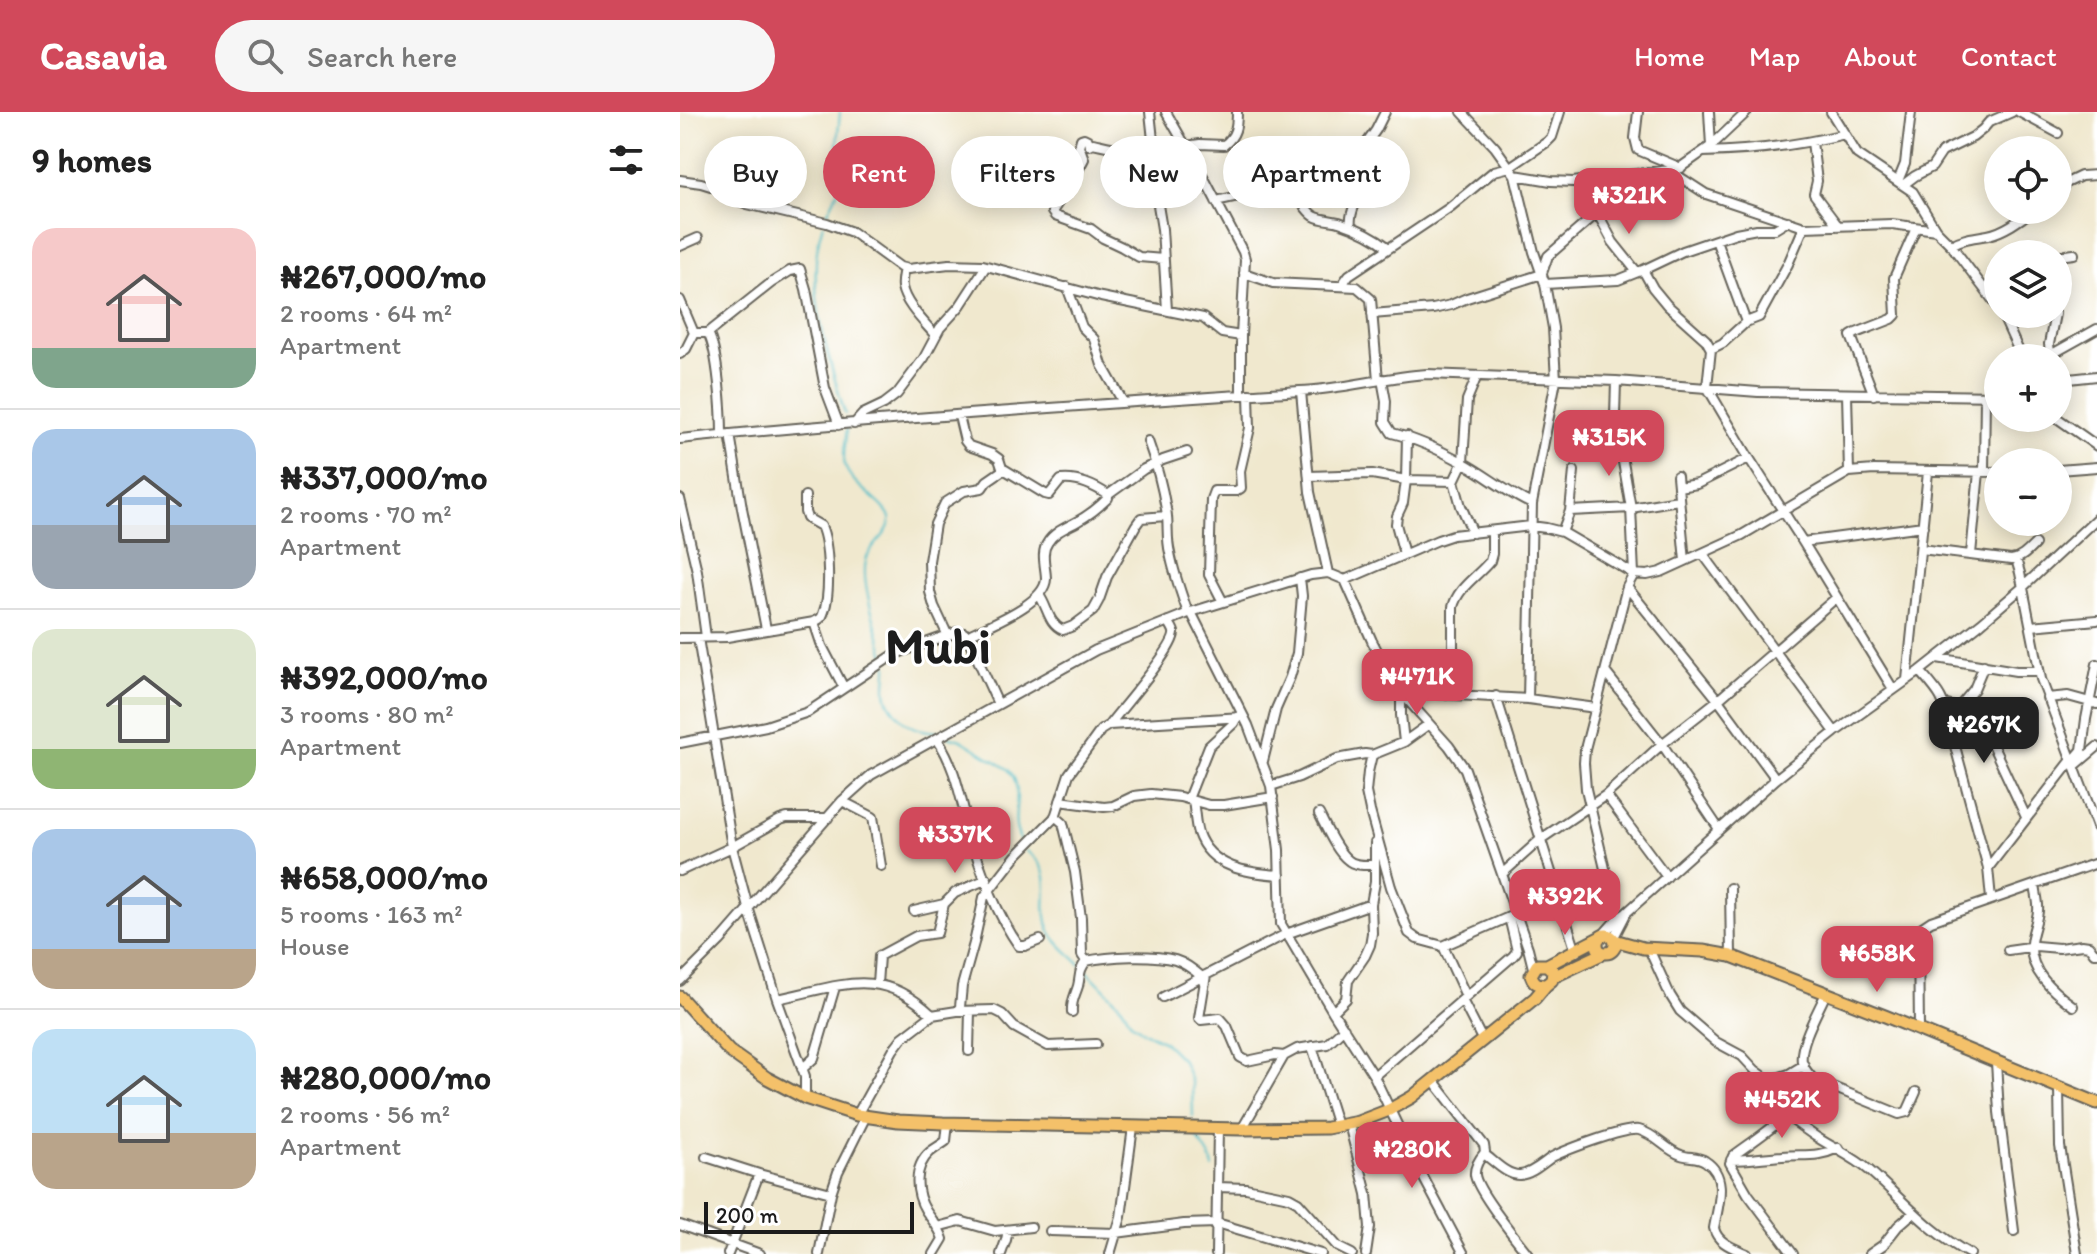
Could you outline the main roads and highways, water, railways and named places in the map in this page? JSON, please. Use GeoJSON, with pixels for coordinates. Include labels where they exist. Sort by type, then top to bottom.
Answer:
{"type":"FeatureCollection","features":[{"type":"Feature","properties":{"kind":"main road"},"geometry":{"type":"LineString","coordinates":[[1605,953],[1597,947],[1607,939]]}},
{"type":"Feature","properties":{"kind":"main road"},"geometry":{"type":"LineString","coordinates":[[1521,1007],[1539,968],[1607,939],[1646,948],[1703,951],[1731,956],[2097,1103]]}},
{"type":"Feature","properties":{"kind":"main road"},"geometry":{"type":"LineString","coordinates":[[1539,968],[1533,982],[1539,985],[1605,953],[1646,948]]}},
{"type":"Feature","properties":{"kind":"main road"},"geometry":{"type":"LineString","coordinates":[[680,997],[729,1051],[767,1078],[805,1098],[861,1116],[948,1123],[1327,1128],[1371,1118],[1412,1097],[1535,998],[1549,981],[1551,969],[1539,968]]}},
{"type":"Feature","properties":{"kind":"waterway"},"geometry":{"type":"LineString","coordinates":[[825,218],[839,183],[836,156],[840,112]]}},
{"type":"Feature","properties":{"kind":"waterway"},"geometry":{"type":"LineString","coordinates":[[823,224],[818,247],[817,295],[825,344],[845,414]]}},
{"type":"Feature","properties":{"kind":"waterway"},"geometry":{"type":"LineString","coordinates":[[847,429],[845,466],[890,518],[888,529],[868,555],[865,571],[871,609],[886,658]]}},
{"type":"Feature","properties":{"kind":"waterway"},"geometry":{"type":"LineString","coordinates":[[887,664],[886,693],[892,708],[910,725],[937,732]]}},
{"type":"Feature","properties":{"kind":"waterway"},"geometry":{"type":"LineString","coordinates":[[948,736],[961,740],[1008,769],[1013,776],[1017,790],[1016,827],[1022,845]]}},
{"type":"Feature","properties":{"kind":"waterway"},"geometry":{"type":"LineString","coordinates":[[1026,851],[1043,869],[1046,920],[1050,931],[1059,945],[1080,964]]}},
{"type":"Feature","properties":{"kind":"waterway"},"geometry":{"type":"LineString","coordinates":[[1084,968],[1122,1007],[1131,1022],[1163,1041],[1183,1061],[1192,1084],[1193,1117]]}},
{"type":"Feature","properties":{"kind":"waterway"},"geometry":{"type":"LineString","coordinates":[[1195,1133],[1213,1168]]}},
{"type":"Feature","properties":{"kind":"district","name":"Mubi"},"geometry":{"type":"Point","coordinates":[938,645]}}]}
